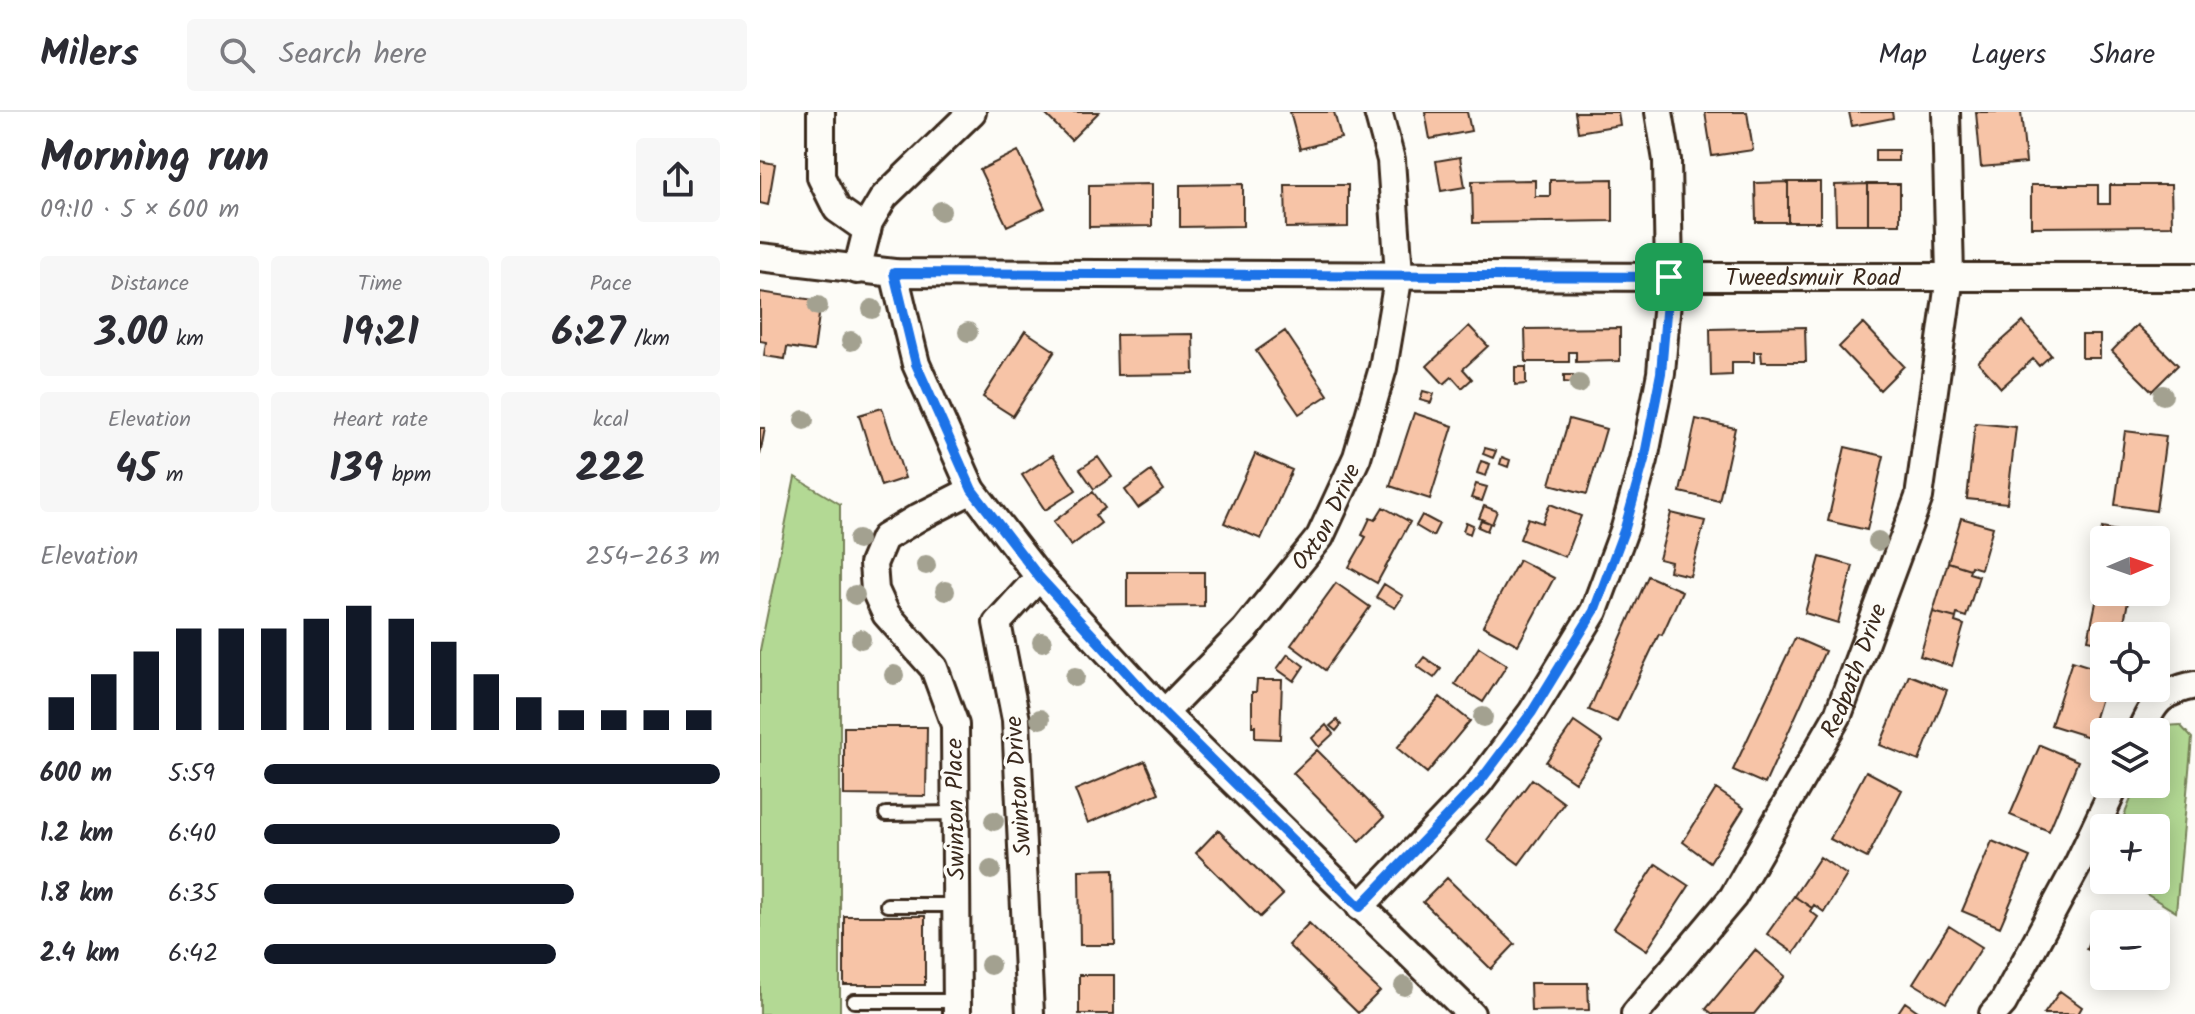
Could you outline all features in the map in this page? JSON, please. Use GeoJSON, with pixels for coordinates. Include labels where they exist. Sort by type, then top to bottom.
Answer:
{"type":"FeatureCollection","features":[{"type":"Feature","properties":{"kind":"street"},"geometry":{"type":"LineString","coordinates":[[821,112],[821,177],[837,209],[867,230]]}},
{"type":"Feature","properties":{"kind":"street"},"geometry":{"type":"LineString","coordinates":[[857,270],[869,222],[884,197],[972,112]]}},
{"type":"Feature","properties":{"kind":"street","name":"Oxton Drive"},"geometry":{"type":"LineString","coordinates":[[1164,713],[1245,630],[1320,537],[1357,457],[1383,368],[1399,274],[1391,160],[1378,112]]}},
{"type":"Feature","properties":{"kind":"street"},"geometry":{"type":"LineString","coordinates":[[1360,907],[1478,784],[1532,712],[1594,611],[1625,528],[1644,460],[1661,373],[1669,277],[1667,160],[1659,112]]}},
{"type":"Feature","properties":{"kind":"street","name":"Redpath Drive"},"geometry":{"type":"LineString","coordinates":[[1635,1014],[1733,897],[1838,715],[1919,497],[1950,276],[1946,112]]}},
{"type":"Feature","properties":{"kind":"street","name":"Tweedsmuir Road"},"geometry":{"type":"LineString","coordinates":[[760,257],[894,273],[2195,277]]}},
{"type":"Feature","properties":{"kind":"street"},"geometry":{"type":"LineString","coordinates":[[894,273],[916,364],[972,490],[1039,577],[1164,713],[1471,1014]]}},
{"type":"Feature","properties":{"kind":"street","name":"Swinton Place"},"geometry":{"type":"LineString","coordinates":[[957,1007],[955,725],[934,668],[886,614],[875,590],[873,564],[884,538],[972,490]]}},
{"type":"Feature","properties":{"kind":"street","name":"Swinton Drive"},"geometry":{"type":"LineString","coordinates":[[1030,1014],[1016,720],[997,623],[1039,577]]}},
{"type":"Feature","properties":{"kind":"street"},"geometry":{"type":"LineString","coordinates":[[2147,718],[2154,703],[2177,689],[2195,685]]}},
{"type":"Feature","properties":{"kind":"street"},"geometry":{"type":"LineString","coordinates":[[1993,1014],[2003,1003],[2077,866],[2109,798]]}},
{"type":"Feature","properties":{"kind":"lane"},"geometry":{"type":"LineString","coordinates":[[886,814],[956,813]]}},
{"type":"Feature","properties":{"kind":"lane"},"geometry":{"type":"LineString","coordinates":[[887,905],[956,905]]}},
{"type":"Feature","properties":{"kind":"lane"},"geometry":{"type":"LineString","coordinates":[[854,1001],[957,1007]]}},
{"type":"Feature","properties":{"kind":"green space"},"geometry":{"type":"Polygon","coordinates":[[[795,477],[840,504],[840,1014],[760,1014],[760,650],[795,477]]]}},
{"type":"Feature","properties":{"kind":"green space"},"geometry":{"type":"Polygon","coordinates":[[[2180,725],[2192,738],[2176,912],[2146,894],[2170,894],[2170,814],[2125,814],[2131,798],[2170,798],[2170,726],[2180,725]]]}},
{"type":"Feature","properties":{"kind":"building"},"geometry":{"type":"Polygon","coordinates":[[[1043,112],[1099,112],[1071,140],[1043,112]]]}},
{"type":"Feature","properties":{"kind":"building"},"geometry":{"type":"Polygon","coordinates":[[[1290,112],[1334,112],[1341,138],[1300,149],[1290,112]]]}},
{"type":"Feature","properties":{"kind":"building"},"geometry":{"type":"Polygon","coordinates":[[[1425,112],[1467,112],[1471,131],[1430,139],[1425,112]]]}},
{"type":"Feature","properties":{"kind":"building"},"geometry":{"type":"Polygon","coordinates":[[[1575,112],[1618,112],[1620,125],[1578,132],[1575,112]]]}},
{"type":"Feature","properties":{"kind":"building"},"geometry":{"type":"Polygon","coordinates":[[[1705,112],[1747,112],[1753,150],[1712,156],[1705,112]]]}},
{"type":"Feature","properties":{"kind":"building"},"geometry":{"type":"Polygon","coordinates":[[[1849,112],[1892,112],[1893,118],[1852,126],[1849,112]]]}},
{"type":"Feature","properties":{"kind":"building"},"geometry":{"type":"Polygon","coordinates":[[[1976,112],[2021,112],[2026,163],[1981,167],[1976,112]]]}},
{"type":"Feature","properties":{"kind":"building"},"geometry":{"type":"Polygon","coordinates":[[[1875,150],[1898,150],[1898,161],[1875,161],[1875,150]]]}},
{"type":"Feature","properties":{"kind":"building"},"geometry":{"type":"Polygon","coordinates":[[[1018,151],[1045,208],[1007,226],[980,170],[1018,151]]]}},
{"type":"Feature","properties":{"kind":"building"},"geometry":{"type":"Polygon","coordinates":[[[1460,157],[1465,187],[1441,191],[1436,161],[1460,157]]]}},
{"type":"Feature","properties":{"kind":"building"},"geometry":{"type":"Polygon","coordinates":[[[760,161],[775,164],[768,205],[760,203],[760,161]]]}},
{"type":"Feature","properties":{"kind":"building"},"geometry":{"type":"Polygon","coordinates":[[[1613,179],[1613,221],[1473,223],[1472,181],[1535,180],[1535,196],[1550,196],[1550,180],[1613,179]]]}},
{"type":"Feature","properties":{"kind":"building"},"geometry":{"type":"Polygon","coordinates":[[[1788,182],[1788,222],[1756,222],[1755,183],[1788,182]]]}},
{"type":"Feature","properties":{"kind":"building"},"geometry":{"type":"Polygon","coordinates":[[[1788,182],[1820,182],[1820,222],[1788,222],[1788,182]]]}},
{"type":"Feature","properties":{"kind":"building"},"geometry":{"type":"Polygon","coordinates":[[[1152,184],[1152,226],[1089,227],[1089,185],[1152,184]]]}},
{"type":"Feature","properties":{"kind":"building"},"geometry":{"type":"Polygon","coordinates":[[[1243,184],[1243,226],[1180,227],[1180,185],[1243,184]]]}},
{"type":"Feature","properties":{"kind":"building"},"geometry":{"type":"Polygon","coordinates":[[[1868,184],[1900,184],[1900,224],[1868,224],[1868,184]]]}},
{"type":"Feature","properties":{"kind":"building"},"geometry":{"type":"Polygon","coordinates":[[[1868,184],[1868,224],[1836,224],[1835,185],[1868,184]]]}},
{"type":"Feature","properties":{"kind":"building"},"geometry":{"type":"Polygon","coordinates":[[[1285,185],[1348,185],[1348,227],[1286,228],[1285,185]]]}},
{"type":"Feature","properties":{"kind":"building"},"geometry":{"type":"Polygon","coordinates":[[[2031,185],[2098,185],[2098,204],[2110,204],[2110,185],[2171,185],[2172,226],[2031,227],[2031,185]]]}},
{"type":"Feature","properties":{"kind":"building"},"geometry":{"type":"Polygon","coordinates":[[[760,292],[821,301],[814,351],[787,347],[785,359],[764,356],[766,342],[760,341],[760,292]]]}},
{"type":"Feature","properties":{"kind":"building"},"geometry":{"type":"Polygon","coordinates":[[[2023,322],[2051,355],[2039,366],[2033,359],[2001,388],[1978,362],[2023,322]]]}},
{"type":"Feature","properties":{"kind":"building"},"geometry":{"type":"Polygon","coordinates":[[[1863,323],[1904,366],[1880,390],[1839,347],[1863,323]]]}},
{"type":"Feature","properties":{"kind":"building"},"geometry":{"type":"Polygon","coordinates":[[[2137,325],[2178,365],[2152,391],[2112,351],[2137,325]]]}},
{"type":"Feature","properties":{"kind":"building"},"geometry":{"type":"Polygon","coordinates":[[[1469,326],[1488,346],[1463,369],[1472,379],[1462,388],[1452,377],[1444,384],[1427,366],[1469,326]]]}},
{"type":"Feature","properties":{"kind":"building"},"geometry":{"type":"Polygon","coordinates":[[[1805,327],[1806,362],[1762,362],[1761,352],[1754,352],[1754,362],[1732,362],[1732,375],[1711,376],[1710,329],[1805,327]]]}},
{"type":"Feature","properties":{"kind":"building"},"geometry":{"type":"Polygon","coordinates":[[[1620,328],[1620,361],[1576,362],[1576,352],[1569,352],[1569,362],[1526,362],[1525,329],[1620,328]]]}},
{"type":"Feature","properties":{"kind":"building"},"geometry":{"type":"Polygon","coordinates":[[[1025,331],[1055,351],[1013,416],[983,397],[1025,331]]]}},
{"type":"Feature","properties":{"kind":"building"},"geometry":{"type":"Polygon","coordinates":[[[1285,331],[1328,395],[1299,414],[1256,351],[1285,331]]]}},
{"type":"Feature","properties":{"kind":"building"},"geometry":{"type":"Polygon","coordinates":[[[1193,334],[1194,374],[1117,375],[1116,335],[1193,334]]]}},
{"type":"Feature","properties":{"kind":"building"},"geometry":{"type":"Polygon","coordinates":[[[2082,335],[2100,335],[2100,358],[2082,358],[2082,335]]]}},
{"type":"Feature","properties":{"kind":"building"},"geometry":{"type":"Polygon","coordinates":[[[1515,367],[1526,367],[1526,384],[1515,385],[1515,367]]]}},
{"type":"Feature","properties":{"kind":"building"},"geometry":{"type":"Polygon","coordinates":[[[1564,375],[1573,375],[1573,383],[1564,382],[1564,375]]]}},
{"type":"Feature","properties":{"kind":"building"},"geometry":{"type":"Polygon","coordinates":[[[1423,391],[1434,394],[1431,403],[1420,400],[1423,391]]]}},
{"type":"Feature","properties":{"kind":"building"},"geometry":{"type":"Polygon","coordinates":[[[882,408],[905,478],[881,486],[859,415],[882,408]]]}},
{"type":"Feature","properties":{"kind":"building"},"geometry":{"type":"Polygon","coordinates":[[[1414,413],[1453,426],[1430,499],[1390,486],[1414,413]]]}},
{"type":"Feature","properties":{"kind":"building"},"geometry":{"type":"Polygon","coordinates":[[[1569,419],[1606,429],[1587,494],[1550,484],[1569,419]]]}},
{"type":"Feature","properties":{"kind":"building"},"geometry":{"type":"Polygon","coordinates":[[[1696,419],[1735,428],[1719,501],[1680,492],[1696,419]]]}},
{"type":"Feature","properties":{"kind":"building"},"geometry":{"type":"Polygon","coordinates":[[[1975,423],[2016,427],[2007,503],[1967,499],[1975,423]]]}},
{"type":"Feature","properties":{"kind":"building"},"geometry":{"type":"Polygon","coordinates":[[[760,428],[765,428],[760,455],[760,428]]]}},
{"type":"Feature","properties":{"kind":"building"},"geometry":{"type":"Polygon","coordinates":[[[2125,431],[2166,436],[2156,511],[2115,505],[2125,431]]]}},
{"type":"Feature","properties":{"kind":"building"},"geometry":{"type":"Polygon","coordinates":[[[1845,447],[1884,456],[1867,530],[1828,521],[1845,447]]]}},
{"type":"Feature","properties":{"kind":"building"},"geometry":{"type":"Polygon","coordinates":[[[1485,448],[1496,451],[1493,458],[1483,454],[1485,448]]]}},
{"type":"Feature","properties":{"kind":"building"},"geometry":{"type":"Polygon","coordinates":[[[1255,454],[1292,470],[1261,539],[1224,523],[1255,454]]]}},
{"type":"Feature","properties":{"kind":"building"},"geometry":{"type":"Polygon","coordinates":[[[1053,455],[1076,490],[1045,510],[1022,475],[1053,455]]]}},
{"type":"Feature","properties":{"kind":"building"},"geometry":{"type":"Polygon","coordinates":[[[1098,457],[1112,477],[1094,489],[1080,469],[1098,457]]]}},
{"type":"Feature","properties":{"kind":"building"},"geometry":{"type":"Polygon","coordinates":[[[1502,457],[1510,460],[1508,467],[1500,464],[1502,457]]]}},
{"type":"Feature","properties":{"kind":"building"},"geometry":{"type":"Polygon","coordinates":[[[1481,461],[1490,464],[1486,476],[1477,473],[1481,461]]]}},
{"type":"Feature","properties":{"kind":"building"},"geometry":{"type":"Polygon","coordinates":[[[1151,471],[1164,490],[1138,508],[1125,490],[1151,471]]]}},
{"type":"Feature","properties":{"kind":"building"},"geometry":{"type":"Polygon","coordinates":[[[1476,484],[1487,487],[1482,501],[1471,498],[1476,484]]]}},
{"type":"Feature","properties":{"kind":"building"},"geometry":{"type":"Polygon","coordinates":[[[1093,492],[1105,508],[1095,515],[1101,523],[1071,546],[1053,522],[1093,492]]]}},
{"type":"Feature","properties":{"kind":"building"},"geometry":{"type":"Polygon","coordinates":[[[1550,504],[1581,516],[1565,557],[1520,539],[1528,518],[1542,523],[1550,504]]]}},
{"type":"Feature","properties":{"kind":"building"},"geometry":{"type":"Polygon","coordinates":[[[1484,506],[1497,511],[1492,524],[1479,518],[1484,506]]]}},
{"type":"Feature","properties":{"kind":"building"},"geometry":{"type":"Polygon","coordinates":[[[1383,507],[1410,522],[1377,583],[1349,567],[1366,537],[1362,535],[1370,518],[1375,520],[1383,507]]]}},
{"type":"Feature","properties":{"kind":"building"},"geometry":{"type":"Polygon","coordinates":[[[1671,513],[1705,521],[1690,576],[1669,571],[1671,562],[1659,559],[1671,513]]]}},
{"type":"Feature","properties":{"kind":"building"},"geometry":{"type":"Polygon","coordinates":[[[1422,515],[1439,524],[1433,536],[1416,526],[1422,515]]]}},
{"type":"Feature","properties":{"kind":"building"},"geometry":{"type":"Polygon","coordinates":[[[1961,518],[1993,527],[1981,569],[1948,562],[1961,518]]]}},
{"type":"Feature","properties":{"kind":"building"},"geometry":{"type":"Polygon","coordinates":[[[1481,520],[1490,523],[1487,531],[1478,527],[1481,520]]]}},
{"type":"Feature","properties":{"kind":"building"},"geometry":{"type":"Polygon","coordinates":[[[1466,522],[1473,525],[1470,534],[1463,531],[1466,522]]]}},
{"type":"Feature","properties":{"kind":"building"},"geometry":{"type":"Polygon","coordinates":[[[1820,557],[1853,566],[1838,623],[1805,613],[1820,557]]]}},
{"type":"Feature","properties":{"kind":"building"},"geometry":{"type":"Polygon","coordinates":[[[1519,560],[1554,578],[1518,645],[1483,626],[1519,560]]]}},
{"type":"Feature","properties":{"kind":"building"},"geometry":{"type":"Polygon","coordinates":[[[1948,562],[1970,569],[1969,573],[1979,576],[1966,617],[1957,614],[1956,618],[1933,612],[1948,562]]]}},
{"type":"Feature","properties":{"kind":"building"},"geometry":{"type":"Polygon","coordinates":[[[1127,572],[1204,572],[1204,606],[1127,607],[1127,572]]]}},
{"type":"Feature","properties":{"kind":"building"},"geometry":{"type":"Polygon","coordinates":[[[1648,576],[1682,591],[1617,722],[1589,710],[1648,576]]]}},
{"type":"Feature","properties":{"kind":"building"},"geometry":{"type":"Polygon","coordinates":[[[1336,583],[1370,607],[1325,670],[1291,645],[1336,583]]]}},
{"type":"Feature","properties":{"kind":"building"},"geometry":{"type":"Polygon","coordinates":[[[1384,584],[1403,596],[1395,608],[1376,597],[1384,584]]]}},
{"type":"Feature","properties":{"kind":"building"},"geometry":{"type":"Polygon","coordinates":[[[2095,606],[2127,606],[2124,622],[2092,622],[2095,606]]]}},
{"type":"Feature","properties":{"kind":"building"},"geometry":{"type":"Polygon","coordinates":[[[1933,612],[1956,618],[1955,622],[1964,625],[1952,666],[1920,656],[1933,612]]]}},
{"type":"Feature","properties":{"kind":"building"},"geometry":{"type":"Polygon","coordinates":[[[1795,638],[1825,651],[1765,784],[1733,770],[1795,638]]]}},
{"type":"Feature","properties":{"kind":"building"},"geometry":{"type":"Polygon","coordinates":[[[1479,647],[1507,665],[1483,702],[1455,684],[1479,647]]]}},
{"type":"Feature","properties":{"kind":"building"},"geometry":{"type":"Polygon","coordinates":[[[1288,654],[1304,666],[1294,681],[1277,669],[1288,654]]]}},
{"type":"Feature","properties":{"kind":"building"},"geometry":{"type":"Polygon","coordinates":[[[1424,657],[1441,669],[1434,678],[1417,666],[1424,657]]]}},
{"type":"Feature","properties":{"kind":"building"},"geometry":{"type":"Polygon","coordinates":[[[2072,661],[2090,667],[2090,702],[2100,702],[2095,718],[2090,718],[2089,737],[2051,725],[2072,661]]]}},
{"type":"Feature","properties":{"kind":"building"},"geometry":{"type":"Polygon","coordinates":[[[1909,675],[1947,690],[1919,761],[1880,745],[1909,675]]]}},
{"type":"Feature","properties":{"kind":"building"},"geometry":{"type":"Polygon","coordinates":[[[1257,680],[1282,680],[1280,739],[1255,738],[1252,692],[1256,692],[1257,680]]]}},
{"type":"Feature","properties":{"kind":"building"},"geometry":{"type":"Polygon","coordinates":[[[1440,697],[1470,721],[1427,773],[1397,748],[1440,697]]]}},
{"type":"Feature","properties":{"kind":"building"},"geometry":{"type":"Polygon","coordinates":[[[1337,720],[1341,725],[1336,731],[1330,726],[1337,720]]]}},
{"type":"Feature","properties":{"kind":"building"},"geometry":{"type":"Polygon","coordinates":[[[1574,722],[1603,742],[1575,782],[1546,762],[1574,722]]]}},
{"type":"Feature","properties":{"kind":"building"},"geometry":{"type":"Polygon","coordinates":[[[1326,725],[1333,734],[1319,747],[1312,738],[1326,725]]]}},
{"type":"Feature","properties":{"kind":"building"},"geometry":{"type":"Polygon","coordinates":[[[844,727],[927,727],[926,796],[844,795],[844,727]]]}},
{"type":"Feature","properties":{"kind":"building"},"geometry":{"type":"Polygon","coordinates":[[[2040,745],[2078,761],[2049,831],[2010,815],[2040,745]]]}},
{"type":"Feature","properties":{"kind":"building"},"geometry":{"type":"Polygon","coordinates":[[[1317,750],[1384,817],[1360,841],[1293,773],[1317,750]]]}},
{"type":"Feature","properties":{"kind":"building"},"geometry":{"type":"Polygon","coordinates":[[[1145,761],[1159,793],[1088,823],[1075,790],[1145,761]]]}},
{"type":"Feature","properties":{"kind":"building"},"geometry":{"type":"Polygon","coordinates":[[[1866,771],[1902,790],[1867,858],[1830,839],[1866,771]]]}},
{"type":"Feature","properties":{"kind":"building"},"geometry":{"type":"Polygon","coordinates":[[[1532,779],[1564,803],[1519,864],[1487,840],[1532,779]]]}},
{"type":"Feature","properties":{"kind":"building"},"geometry":{"type":"Polygon","coordinates":[[[1716,789],[1744,808],[1710,862],[1683,842],[1716,789]]]}},
{"type":"Feature","properties":{"kind":"building"},"geometry":{"type":"Polygon","coordinates":[[[1218,830],[1283,895],[1260,917],[1196,853],[1218,830]]]}},
{"type":"Feature","properties":{"kind":"building"},"geometry":{"type":"Polygon","coordinates":[[[1992,841],[2030,857],[2000,927],[1962,911],[1992,841]]]}},
{"type":"Feature","properties":{"kind":"building"},"geometry":{"type":"Polygon","coordinates":[[[1820,857],[1847,875],[1824,912],[1794,896],[1820,857]]]}},
{"type":"Feature","properties":{"kind":"building"},"geometry":{"type":"Polygon","coordinates":[[[1656,864],[1689,886],[1647,950],[1614,928],[1656,864]]]}},
{"type":"Feature","properties":{"kind":"building"},"geometry":{"type":"Polygon","coordinates":[[[1114,869],[1115,945],[1080,945],[1079,870],[1114,869]]]}},
{"type":"Feature","properties":{"kind":"building"},"geometry":{"type":"Polygon","coordinates":[[[1447,878],[1515,944],[1491,969],[1423,902],[1447,878]]]}},
{"type":"Feature","properties":{"kind":"building"},"geometry":{"type":"Polygon","coordinates":[[[1794,896],[1812,908],[1810,911],[1818,917],[1794,953],[1767,934],[1794,896]]]}},
{"type":"Feature","properties":{"kind":"building"},"geometry":{"type":"Polygon","coordinates":[[[844,916],[925,916],[925,985],[844,985],[844,916]]]}},
{"type":"Feature","properties":{"kind":"building"},"geometry":{"type":"Polygon","coordinates":[[[1309,923],[1380,991],[1358,1013],[1288,945],[1309,923]]]}},
{"type":"Feature","properties":{"kind":"building"},"geometry":{"type":"Polygon","coordinates":[[[1949,926],[1982,947],[1946,1003],[1913,983],[1949,926]]]}},
{"type":"Feature","properties":{"kind":"building"},"geometry":{"type":"Polygon","coordinates":[[[1755,950],[1785,976],[1754,1014],[1713,1014],[1706,1009],[1755,950]]]}},
{"type":"Feature","properties":{"kind":"building"},"geometry":{"type":"Polygon","coordinates":[[[1079,975],[1114,975],[1114,1014],[1079,1014],[1079,975]]]}},
{"type":"Feature","properties":{"kind":"building"},"geometry":{"type":"Polygon","coordinates":[[[1530,983],[1588,983],[1589,1010],[1531,1011],[1530,983]]]}},
{"type":"Feature","properties":{"kind":"building"},"geometry":{"type":"Polygon","coordinates":[[[2060,991],[2082,1007],[2078,1014],[2044,1014],[2060,991]]]}},
{"type":"Feature","properties":{"kind":"building"},"geometry":{"type":"Polygon","coordinates":[[[1905,1002],[1922,1014],[1897,1014],[1905,1002]]]}},
{"type":"Feature","properties":{"kind":"route"},"geometry":{"type":"LineString","coordinates":[[894,273],[1399,274],[1669,277],[1661,373],[1644,460],[1625,528],[1594,611],[1532,712],[1478,784],[1360,907],[1164,713],[1039,577],[972,490],[916,364],[894,273]]}}]}
